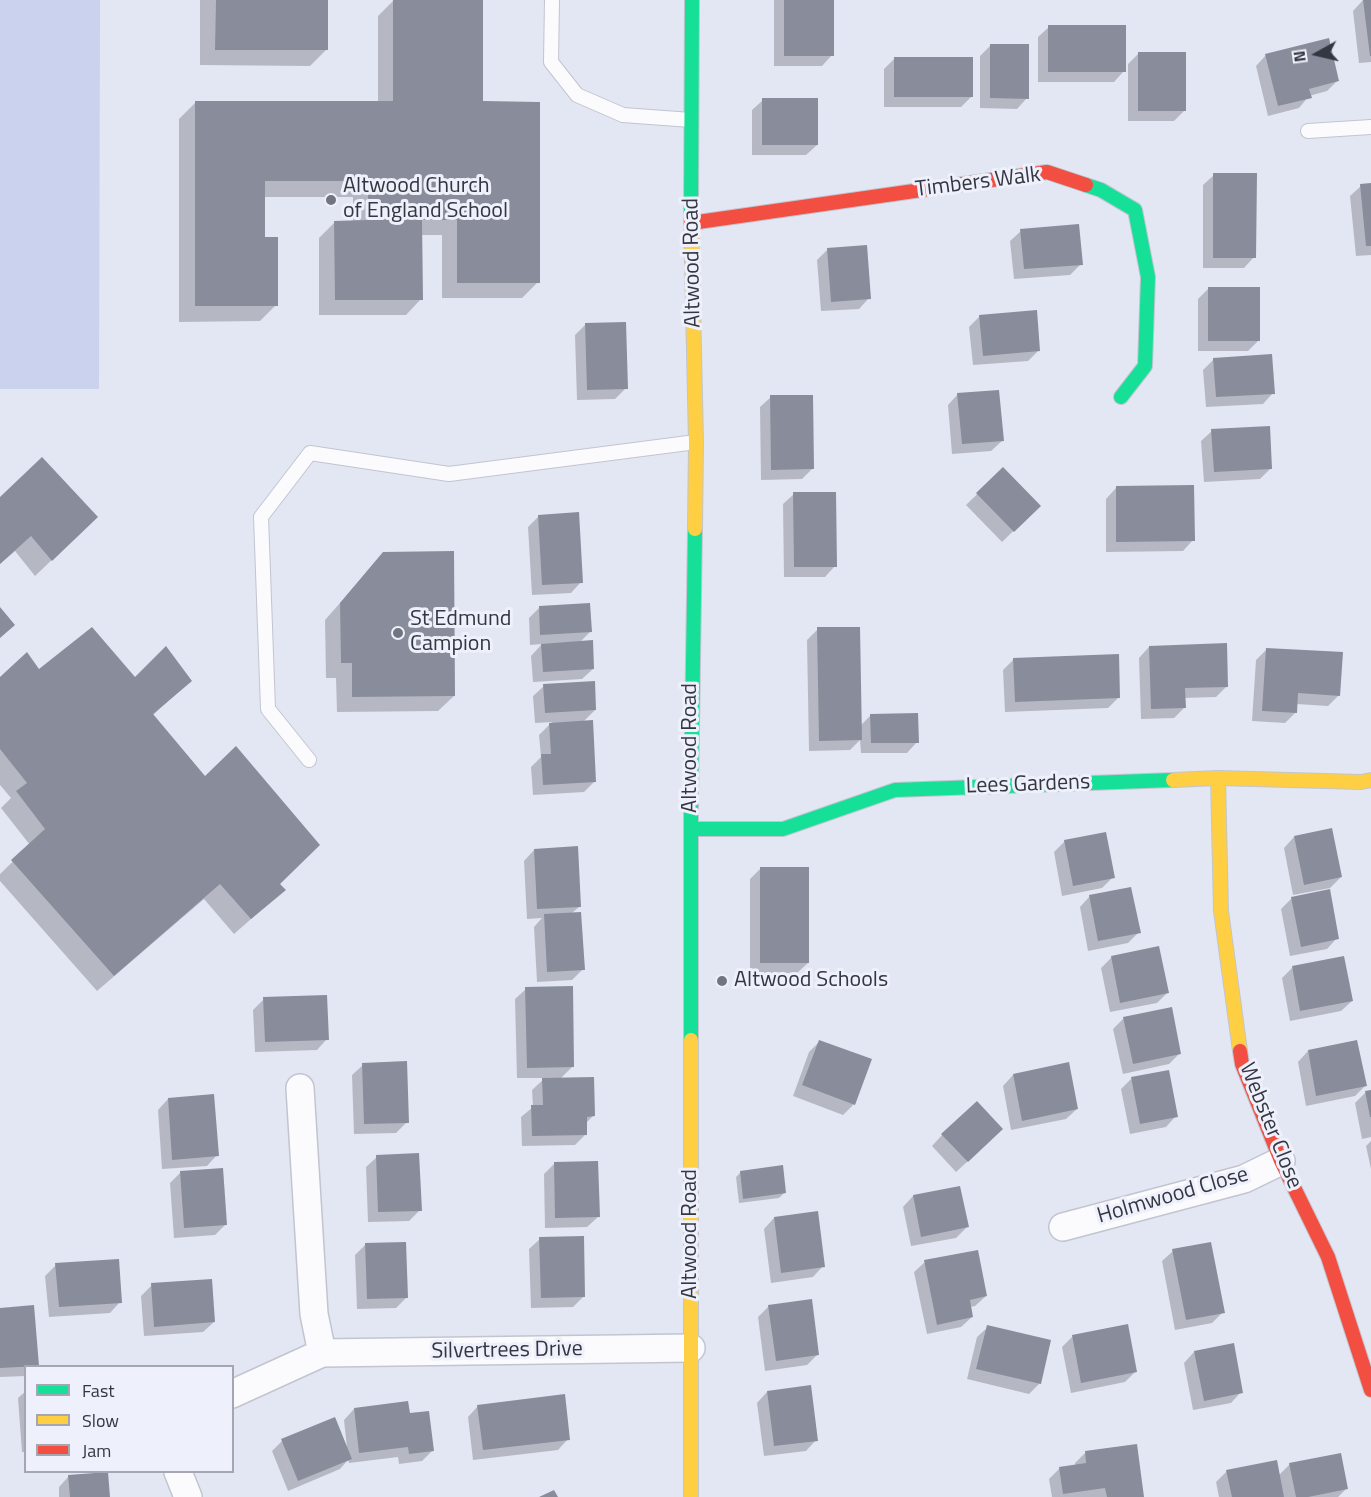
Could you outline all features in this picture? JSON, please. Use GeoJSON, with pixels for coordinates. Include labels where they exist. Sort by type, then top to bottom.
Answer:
{"type":"FeatureCollection","features":[{"type":"Feature","properties":{"kind":"street","name":"Altwood Road"},"geometry":{"type":"LineString","coordinates":[[691,1497],[691,829],[696,442],[691,120],[692,0]]}},
{"type":"Feature","properties":{"kind":"street","name":"Timbers Walk"},"geometry":{"type":"LineString","coordinates":[[692,223],[1047,172],[1101,190],[1135,210],[1148,277],[1145,366],[1121,397]]}},
{"type":"Feature","properties":{"kind":"street","name":"Lees Gardens"},"geometry":{"type":"LineString","coordinates":[[691,829],[783,829],[895,790],[1218,778],[1361,782],[1371,780]]}},
{"type":"Feature","properties":{"kind":"street","name":"Webster Close"},"geometry":{"type":"LineString","coordinates":[[1218,778],[1221,911],[1242,1064],[1281,1161],[1328,1257],[1371,1390]]}},
{"type":"Feature","properties":{"kind":"street"},"geometry":{"type":"LineString","coordinates":[[300,1088],[314,1314],[322,1353]]}},
{"type":"Feature","properties":{"kind":"street","name":"Holmwood Close"},"geometry":{"type":"LineString","coordinates":[[1063,1227],[1244,1179],[1281,1161]]}},
{"type":"Feature","properties":{"kind":"street","name":"Silvertrees Drive"},"geometry":{"type":"LineString","coordinates":[[234,1393],[322,1353],[691,1348]]}},
{"type":"Feature","properties":{"kind":"street"},"geometry":{"type":"LineString","coordinates":[[178,1473],[188,1497]]}},
{"type":"Feature","properties":{"kind":"lane"},"geometry":{"type":"LineString","coordinates":[[552,0],[551,62],[577,95],[622,115],[691,120]]}},
{"type":"Feature","properties":{"kind":"lane"},"geometry":{"type":"LineString","coordinates":[[1308,131],[1371,127]]}},
{"type":"Feature","properties":{"kind":"lane"},"geometry":{"type":"LineString","coordinates":[[309,760],[267,709],[261,517],[310,453],[449,474],[696,442]]}},
{"type":"Feature","properties":{"kind":"shaded area"},"geometry":{"type":"Polygon","coordinates":[[[0,0],[100,0],[99,389],[0,389],[0,0]]]}},
{"type":"Feature","properties":{"kind":"building"},"geometry":{"type":"Polygon","coordinates":[[[216,0],[328,0],[328,50],[215,50],[216,0]]]}},
{"type":"Feature","properties":{"kind":"building"},"geometry":{"type":"Polygon","coordinates":[[[393,0],[483,0],[483,101],[540,102],[540,283],[457,283],[457,220],[422,220],[423,300],[335,300],[334,221],[368,220],[368,181],[265,181],[265,237],[278,237],[278,306],[195,306],[195,101],[393,101],[393,0]]]}},
{"type":"Feature","properties":{"kind":"building"},"geometry":{"type":"Polygon","coordinates":[[[784,0],[834,0],[834,56],[784,56],[784,0]]]}},
{"type":"Feature","properties":{"kind":"building"},"geometry":{"type":"Polygon","coordinates":[[[1363,0],[1371,0],[1371,56],[1370,56],[1363,0]]]}},
{"type":"Feature","properties":{"kind":"building"},"geometry":{"type":"Polygon","coordinates":[[[1048,25],[1126,25],[1126,72],[1048,72],[1048,25]]]}},
{"type":"Feature","properties":{"kind":"building"},"geometry":{"type":"Polygon","coordinates":[[[1329,38],[1339,81],[1309,89],[1312,98],[1278,106],[1265,54],[1329,38]]]}},
{"type":"Feature","properties":{"kind":"building"},"geometry":{"type":"Polygon","coordinates":[[[990,44],[1029,44],[1029,99],[990,98],[990,44]]]}},
{"type":"Feature","properties":{"kind":"building"},"geometry":{"type":"Polygon","coordinates":[[[1138,52],[1186,52],[1186,111],[1138,111],[1138,52]]]}},
{"type":"Feature","properties":{"kind":"building"},"geometry":{"type":"Polygon","coordinates":[[[894,57],[973,57],[973,97],[894,97],[894,57]]]}},
{"type":"Feature","properties":{"kind":"building"},"geometry":{"type":"Polygon","coordinates":[[[762,98],[818,98],[818,145],[762,145],[762,98]]]}},
{"type":"Feature","properties":{"kind":"building"},"geometry":{"type":"Polygon","coordinates":[[[1213,173],[1257,173],[1256,258],[1213,258],[1213,173]]]}},
{"type":"Feature","properties":{"kind":"building"},"geometry":{"type":"Polygon","coordinates":[[[1371,183],[1371,246],[1366,246],[1360,184],[1371,183]]]}},
{"type":"Feature","properties":{"kind":"building"},"geometry":{"type":"Polygon","coordinates":[[[1079,224],[1083,265],[1024,269],[1020,229],[1079,224]]]}},
{"type":"Feature","properties":{"kind":"building"},"geometry":{"type":"Polygon","coordinates":[[[867,245],[871,299],[831,302],[827,248],[867,245]]]}},
{"type":"Feature","properties":{"kind":"building"},"geometry":{"type":"Polygon","coordinates":[[[1208,287],[1260,287],[1260,341],[1208,341],[1208,287]]]}},
{"type":"Feature","properties":{"kind":"building"},"geometry":{"type":"Polygon","coordinates":[[[1037,310],[1040,351],[983,356],[979,315],[1037,310]]]}},
{"type":"Feature","properties":{"kind":"building"},"geometry":{"type":"Polygon","coordinates":[[[626,322],[628,389],[587,390],[585,323],[626,322]]]}},
{"type":"Feature","properties":{"kind":"building"},"geometry":{"type":"Polygon","coordinates":[[[1272,354],[1275,394],[1216,397],[1213,358],[1272,354]]]}},
{"type":"Feature","properties":{"kind":"building"},"geometry":{"type":"Polygon","coordinates":[[[999,390],[1004,441],[962,444],[957,393],[999,390]]]}},
{"type":"Feature","properties":{"kind":"building"},"geometry":{"type":"Polygon","coordinates":[[[770,395],[813,395],[814,469],[771,470],[770,395]]]}},
{"type":"Feature","properties":{"kind":"building"},"geometry":{"type":"Polygon","coordinates":[[[1270,426],[1272,469],[1214,472],[1211,429],[1270,426]]]}},
{"type":"Feature","properties":{"kind":"building"},"geometry":{"type":"Polygon","coordinates":[[[42,457],[98,517],[52,561],[31,536],[0,564],[0,497],[42,457]]]}},
{"type":"Feature","properties":{"kind":"building"},"geometry":{"type":"Polygon","coordinates":[[[1003,467],[1041,506],[1014,532],[976,493],[1003,467]]]}},
{"type":"Feature","properties":{"kind":"building"},"geometry":{"type":"Polygon","coordinates":[[[1194,485],[1195,541],[1116,542],[1116,486],[1194,485]]]}},
{"type":"Feature","properties":{"kind":"building"},"geometry":{"type":"Polygon","coordinates":[[[793,492],[836,492],[837,567],[794,567],[793,492]]]}},
{"type":"Feature","properties":{"kind":"building"},"geometry":{"type":"Polygon","coordinates":[[[579,512],[583,583],[542,585],[538,515],[579,512]]]}},
{"type":"Feature","properties":{"kind":"building","name":"St Edmund Campion"},"geometry":{"type":"Polygon","coordinates":[[[454,551],[455,696],[352,697],[352,663],[341,663],[340,603],[383,552],[454,551]]]}},
{"type":"Feature","properties":{"kind":"building"},"geometry":{"type":"Polygon","coordinates":[[[590,603],[592,632],[540,635],[539,606],[590,603]]]}},
{"type":"Feature","properties":{"kind":"building"},"geometry":{"type":"Polygon","coordinates":[[[0,607],[15,625],[0,638],[0,607]]]}},
{"type":"Feature","properties":{"kind":"building"},"geometry":{"type":"Polygon","coordinates":[[[92,627],[135,677],[166,646],[192,681],[153,714],[205,776],[236,746],[320,845],[280,884],[286,890],[251,919],[220,884],[114,976],[11,860],[45,829],[16,791],[27,783],[0,749],[0,677],[27,652],[39,669],[92,627]]]}},
{"type":"Feature","properties":{"kind":"building"},"geometry":{"type":"Polygon","coordinates":[[[817,627],[860,627],[862,740],[819,741],[817,627]]]}},
{"type":"Feature","properties":{"kind":"building"},"geometry":{"type":"Polygon","coordinates":[[[593,640],[594,669],[543,672],[541,644],[593,640]]]}},
{"type":"Feature","properties":{"kind":"building"},"geometry":{"type":"Polygon","coordinates":[[[1227,643],[1228,687],[1185,688],[1186,708],[1151,709],[1149,646],[1227,643]]]}},
{"type":"Feature","properties":{"kind":"building"},"geometry":{"type":"Polygon","coordinates":[[[1266,648],[1343,652],[1340,696],[1298,693],[1297,713],[1262,711],[1266,648]]]}},
{"type":"Feature","properties":{"kind":"building"},"geometry":{"type":"Polygon","coordinates":[[[1119,654],[1120,698],[1015,702],[1013,658],[1119,654]]]}},
{"type":"Feature","properties":{"kind":"building"},"geometry":{"type":"Polygon","coordinates":[[[595,681],[596,710],[545,713],[543,684],[595,681]]]}},
{"type":"Feature","properties":{"kind":"building"},"geometry":{"type":"Polygon","coordinates":[[[918,713],[919,743],[871,743],[870,714],[918,713]]]}},
{"type":"Feature","properties":{"kind":"building"},"geometry":{"type":"Polygon","coordinates":[[[593,720],[596,782],[543,785],[541,754],[551,754],[549,723],[593,720]]]}},
{"type":"Feature","properties":{"kind":"building"},"geometry":{"type":"Polygon","coordinates":[[[1332,828],[1342,877],[1304,885],[1294,836],[1332,828]]]}},
{"type":"Feature","properties":{"kind":"building"},"geometry":{"type":"Polygon","coordinates":[[[1106,832],[1115,878],[1073,886],[1064,840],[1106,832]]]}},
{"type":"Feature","properties":{"kind":"building"},"geometry":{"type":"Polygon","coordinates":[[[578,846],[581,907],[537,909],[534,849],[578,846]]]}},
{"type":"Feature","properties":{"kind":"building"},"geometry":{"type":"Polygon","coordinates":[[[760,867],[809,867],[809,963],[760,963],[760,867]]]}},
{"type":"Feature","properties":{"kind":"building"},"geometry":{"type":"Polygon","coordinates":[[[1131,887],[1141,933],[1098,941],[1089,895],[1131,887]]]}},
{"type":"Feature","properties":{"kind":"building"},"geometry":{"type":"Polygon","coordinates":[[[1330,889],[1339,939],[1301,947],[1291,897],[1330,889]]]}},
{"type":"Feature","properties":{"kind":"building"},"geometry":{"type":"Polygon","coordinates":[[[581,912],[585,970],[547,972],[544,914],[581,912]]]}},
{"type":"Feature","properties":{"kind":"building"},"geometry":{"type":"Polygon","coordinates":[[[1159,946],[1169,993],[1120,1003],[1111,956],[1159,946]]]}},
{"type":"Feature","properties":{"kind":"building"},"geometry":{"type":"Polygon","coordinates":[[[1344,956],[1353,1001],[1300,1011],[1292,966],[1344,956]]]}},
{"type":"Feature","properties":{"kind":"building"},"geometry":{"type":"Polygon","coordinates":[[[573,986],[574,1067],[527,1068],[525,987],[573,986]]]}},
{"type":"Feature","properties":{"kind":"building"},"geometry":{"type":"Polygon","coordinates":[[[327,995],[329,1040],[265,1042],[263,997],[327,995]]]}},
{"type":"Feature","properties":{"kind":"building"},"geometry":{"type":"Polygon","coordinates":[[[1172,1007],[1181,1054],[1133,1064],[1123,1017],[1172,1007]]]}},
{"type":"Feature","properties":{"kind":"building"},"geometry":{"type":"Polygon","coordinates":[[[819,1040],[872,1059],[855,1105],[802,1085],[819,1040]]]}},
{"type":"Feature","properties":{"kind":"building"},"geometry":{"type":"Polygon","coordinates":[[[1357,1040],[1367,1086],[1316,1096],[1308,1050],[1357,1040]]]}},
{"type":"Feature","properties":{"kind":"building"},"geometry":{"type":"Polygon","coordinates":[[[407,1061],[409,1123],[364,1124],[362,1063],[407,1061]]]}},
{"type":"Feature","properties":{"kind":"building"},"geometry":{"type":"Polygon","coordinates":[[[1069,1062],[1078,1109],[1022,1121],[1013,1074],[1069,1062]]]}},
{"type":"Feature","properties":{"kind":"building"},"geometry":{"type":"Polygon","coordinates":[[[1169,1070],[1178,1117],[1140,1124],[1131,1077],[1169,1070]]]}},
{"type":"Feature","properties":{"kind":"building"},"geometry":{"type":"Polygon","coordinates":[[[594,1077],[595,1116],[587,1117],[587,1135],[532,1136],[531,1105],[543,1105],[542,1078],[594,1077]]]}},
{"type":"Feature","properties":{"kind":"building"},"geometry":{"type":"Polygon","coordinates":[[[1371,1090],[1371,1117],[1370,1117],[1365,1091],[1371,1090]]]}},
{"type":"Feature","properties":{"kind":"building"},"geometry":{"type":"Polygon","coordinates":[[[214,1094],[219,1156],[172,1160],[168,1098],[214,1094]]]}},
{"type":"Feature","properties":{"kind":"building"},"geometry":{"type":"Polygon","coordinates":[[[977,1101],[1003,1129],[968,1162],[941,1134],[977,1101]]]}},
{"type":"Feature","properties":{"kind":"building"},"geometry":{"type":"Polygon","coordinates":[[[419,1153],[422,1211],[378,1212],[376,1155],[419,1153]]]}},
{"type":"Feature","properties":{"kind":"building"},"geometry":{"type":"Polygon","coordinates":[[[598,1161],[600,1217],[555,1218],[554,1162],[598,1161]]]}},
{"type":"Feature","properties":{"kind":"building"},"geometry":{"type":"Polygon","coordinates":[[[783,1165],[786,1193],[743,1199],[740,1171],[783,1165]]]}},
{"type":"Feature","properties":{"kind":"building"},"geometry":{"type":"Polygon","coordinates":[[[223,1168],[227,1225],[184,1228],[180,1171],[223,1168]]]}},
{"type":"Feature","properties":{"kind":"building"},"geometry":{"type":"Polygon","coordinates":[[[960,1186],[969,1227],[921,1237],[913,1195],[960,1186]]]}},
{"type":"Feature","properties":{"kind":"building"},"geometry":{"type":"Polygon","coordinates":[[[818,1211],[825,1267],[781,1273],[774,1217],[818,1211]]]}},
{"type":"Feature","properties":{"kind":"building"},"geometry":{"type":"Polygon","coordinates":[[[584,1236],[585,1297],[541,1298],[539,1237],[584,1236]]]}},
{"type":"Feature","properties":{"kind":"building"},"geometry":{"type":"Polygon","coordinates":[[[406,1242],[408,1298],[367,1299],[365,1243],[406,1242]]]}},
{"type":"Feature","properties":{"kind":"building"},"geometry":{"type":"Polygon","coordinates":[[[1211,1242],[1225,1313],[1186,1320],[1172,1249],[1211,1242]]]}},
{"type":"Feature","properties":{"kind":"building"},"geometry":{"type":"Polygon","coordinates":[[[978,1250],[987,1296],[970,1300],[973,1317],[937,1325],[924,1260],[978,1250]]]}},
{"type":"Feature","properties":{"kind":"building"},"geometry":{"type":"Polygon","coordinates":[[[119,1259],[122,1303],[59,1307],[55,1263],[119,1259]]]}},
{"type":"Feature","properties":{"kind":"building"},"geometry":{"type":"Polygon","coordinates":[[[212,1279],[215,1322],[154,1327],[151,1283],[212,1279]]]}},
{"type":"Feature","properties":{"kind":"building"},"geometry":{"type":"Polygon","coordinates":[[[812,1299],[819,1355],[776,1361],[768,1305],[812,1299]]]}},
{"type":"Feature","properties":{"kind":"building"},"geometry":{"type":"Polygon","coordinates":[[[34,1305],[39,1365],[0,1368],[0,1308],[34,1305]]]}},
{"type":"Feature","properties":{"kind":"building"},"geometry":{"type":"Polygon","coordinates":[[[1128,1324],[1137,1372],[1081,1383],[1072,1335],[1128,1324]]]}},
{"type":"Feature","properties":{"kind":"building"},"geometry":{"type":"Polygon","coordinates":[[[987,1325],[1051,1340],[1041,1384],[976,1369],[987,1325]]]}},
{"type":"Feature","properties":{"kind":"building"},"geometry":{"type":"Polygon","coordinates":[[[1234,1343],[1243,1393],[1204,1401],[1194,1351],[1234,1343]]]}},
{"type":"Feature","properties":{"kind":"building"},"geometry":{"type":"Polygon","coordinates":[[[811,1385],[818,1441],[774,1446],[767,1391],[811,1385]]]}},
{"type":"Feature","properties":{"kind":"building"},"geometry":{"type":"Polygon","coordinates":[[[565,1394],[570,1440],[483,1450],[477,1405],[565,1394]]]}},
{"type":"Feature","properties":{"kind":"building"},"geometry":{"type":"Polygon","coordinates":[[[408,1401],[410,1413],[429,1411],[434,1451],[409,1454],[408,1447],[359,1453],[354,1408],[408,1401]]]}},
{"type":"Feature","properties":{"kind":"building"},"geometry":{"type":"Polygon","coordinates":[[[335,1417],[352,1459],[298,1481],[281,1439],[335,1417]]]}},
{"type":"Feature","properties":{"kind":"building"},"geometry":{"type":"Polygon","coordinates":[[[1137,1444],[1144,1497],[1107,1497],[1105,1488],[1063,1494],[1059,1467],[1086,1463],[1085,1451],[1137,1444]]]}},
{"type":"Feature","properties":{"kind":"building"},"geometry":{"type":"Polygon","coordinates":[[[1341,1453],[1348,1489],[1308,1497],[1296,1497],[1289,1463],[1341,1453]]]}},
{"type":"Feature","properties":{"kind":"building"},"geometry":{"type":"Polygon","coordinates":[[[1277,1460],[1284,1497],[1232,1497],[1226,1470],[1277,1460]]]}},
{"type":"Feature","properties":{"kind":"building"},"geometry":{"type":"Polygon","coordinates":[[[108,1473],[110,1497],[70,1497],[68,1475],[108,1473]]]}},
{"type":"Feature","properties":{"kind":"building"},"geometry":{"type":"Polygon","coordinates":[[[554,1490],[558,1497],[539,1497],[554,1490]]]}},
{"type":"Feature","properties":{"kind":"traffic: fast"},"geometry":{"type":"LineString","coordinates":[[691,215],[692,0]]}},
{"type":"Feature","properties":{"kind":"traffic: fast"},"geometry":{"type":"LineString","coordinates":[[1086,185],[1101,190],[1135,210],[1148,277],[1145,366],[1121,397]]}},
{"type":"Feature","properties":{"kind":"traffic: fast"},"geometry":{"type":"LineString","coordinates":[[691,1040],[691,795],[695,529]]}},
{"type":"Feature","properties":{"kind":"traffic: fast"},"geometry":{"type":"LineString","coordinates":[[691,829],[783,829],[895,790],[1173,780]]}},
{"type":"Feature","properties":{"kind":"traffic: slow"},"geometry":{"type":"LineString","coordinates":[[691,215],[696,442],[695,529]]}},
{"type":"Feature","properties":{"kind":"traffic: slow"},"geometry":{"type":"LineString","coordinates":[[1218,778],[1221,911],[1240,1051]]}},
{"type":"Feature","properties":{"kind":"traffic: slow"},"geometry":{"type":"LineString","coordinates":[[1173,780],[1218,778],[1361,782],[1371,780]]}},
{"type":"Feature","properties":{"kind":"traffic: slow"},"geometry":{"type":"LineString","coordinates":[[691,1040],[691,1497]]}},
{"type":"Feature","properties":{"kind":"traffic: jam"},"geometry":{"type":"LineString","coordinates":[[691,223],[1047,172],[1086,185]]}},
{"type":"Feature","properties":{"kind":"traffic: jam"},"geometry":{"type":"LineString","coordinates":[[1240,1051],[1242,1064],[1281,1161],[1328,1257],[1371,1390]]}},
{"type":"Feature","properties":{"kind":"place","name":"Altwood Church of England School"},"geometry":{"type":"Point","coordinates":[331,200]}},
{"type":"Feature","properties":{"kind":"place","name":"St Edmund Campion"},"geometry":{"type":"Point","coordinates":[398,633]}},
{"type":"Feature","properties":{"kind":"place","name":"Altwood Schools"},"geometry":{"type":"Point","coordinates":[722,981]}}]}
